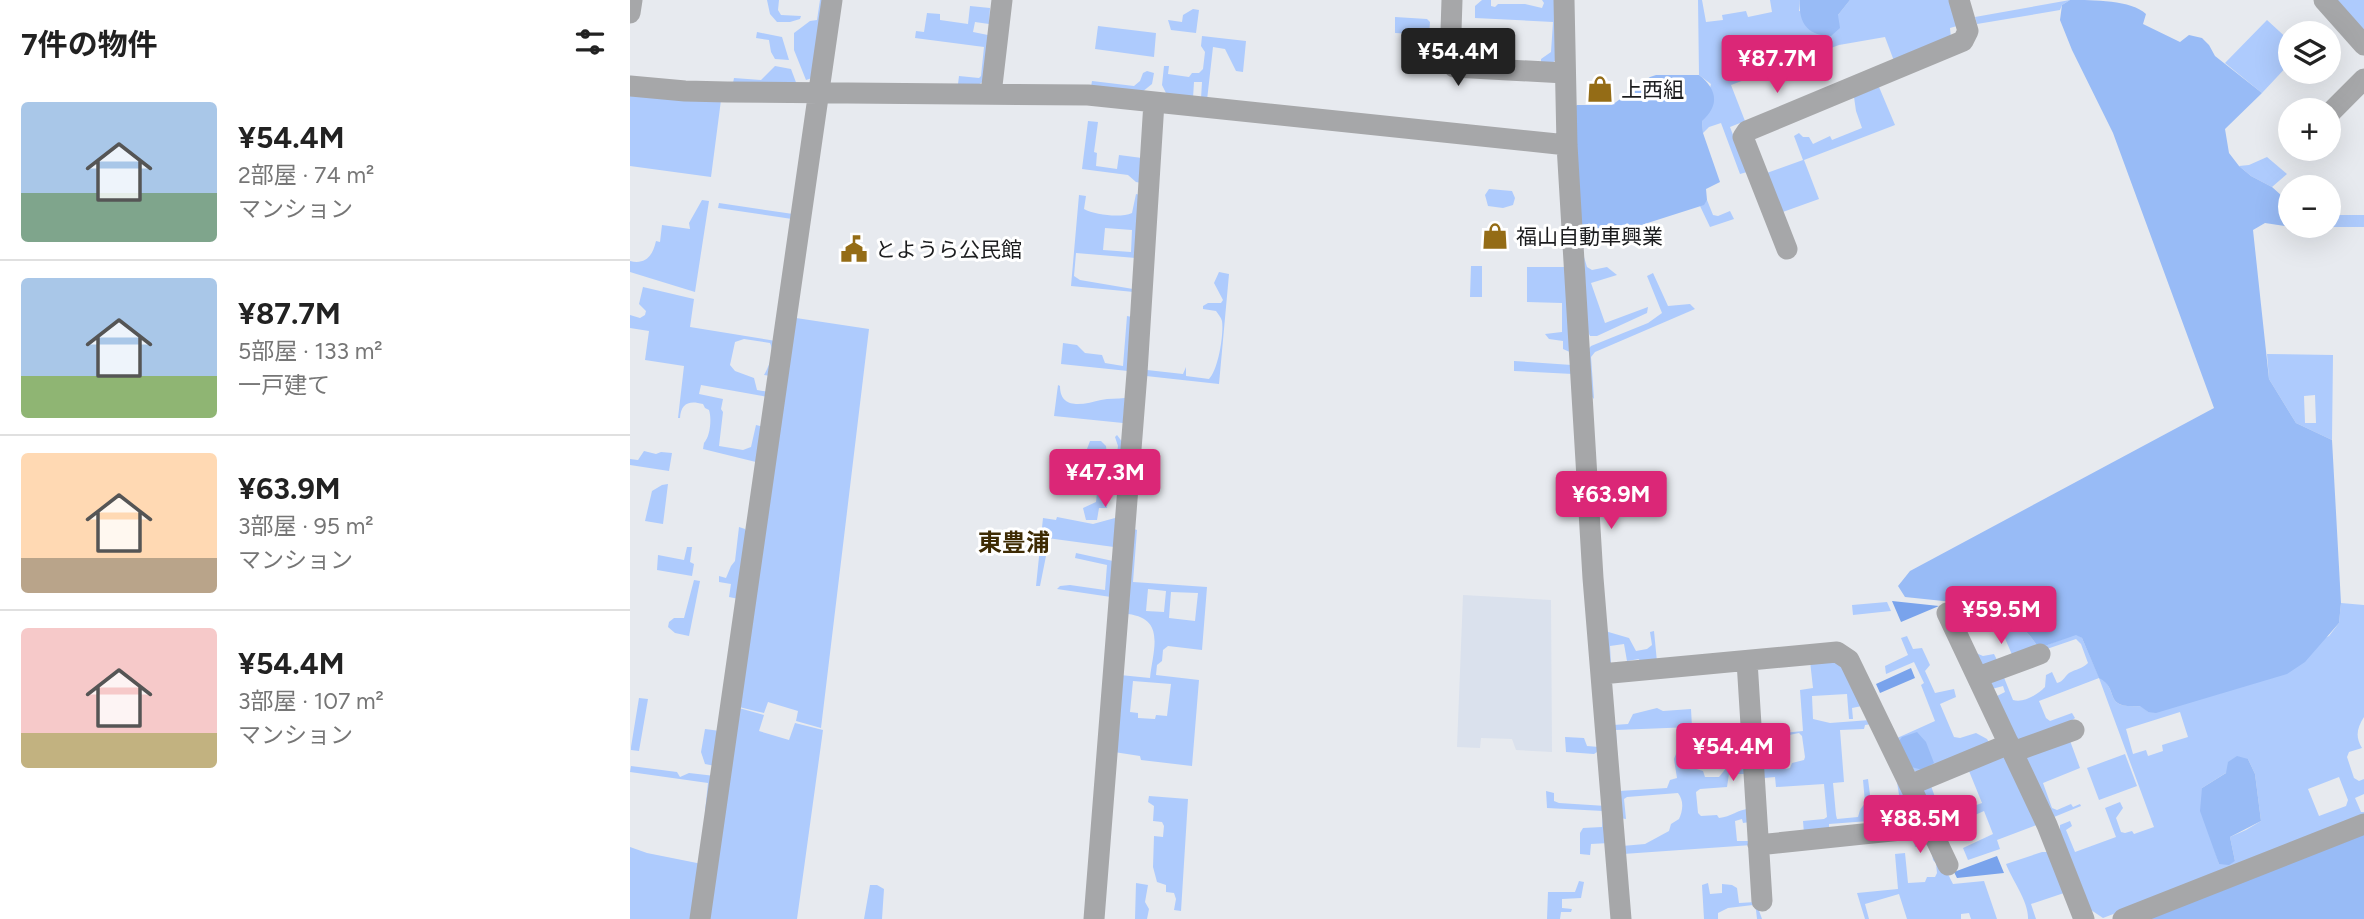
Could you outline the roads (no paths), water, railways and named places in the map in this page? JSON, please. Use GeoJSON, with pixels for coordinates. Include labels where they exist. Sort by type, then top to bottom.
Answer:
{"type":"FeatureCollection","features":[{"type":"Feature","properties":{"kind":"street"},"geometry":{"type":"LineString","coordinates":[[630,13],[632,0]]}},
{"type":"Feature","properties":{"kind":"street"},"geometry":{"type":"LineString","coordinates":[[700,919],[832,0]]}},
{"type":"Feature","properties":{"kind":"street"},"geometry":{"type":"LineString","coordinates":[[991,93],[1002,0]]}},
{"type":"Feature","properties":{"kind":"street"},"geometry":{"type":"LineString","coordinates":[[1452,0],[1450,62],[1454,67],[1565,73]]}},
{"type":"Feature","properties":{"kind":"street"},"geometry":{"type":"LineString","coordinates":[[1564,0],[1567,145],[1593,578],[1622,919]]}},
{"type":"Feature","properties":{"kind":"street"},"geometry":{"type":"LineString","coordinates":[[1787,249],[1744,137],[1747,131],[1963,41],[1968,32],[1959,0]]}},
{"type":"Feature","properties":{"kind":"street"},"geometry":{"type":"LineString","coordinates":[[2324,0],[2364,45]]}},
{"type":"Feature","properties":{"kind":"street"},"geometry":{"type":"LineString","coordinates":[[2341,102],[2364,79]]}},
{"type":"Feature","properties":{"kind":"street"},"geometry":{"type":"LineString","coordinates":[[630,86],[685,91],[1088,95],[1567,145]]}},
{"type":"Feature","properties":{"kind":"street"},"geometry":{"type":"LineString","coordinates":[[1094,919],[1137,373],[1154,102]]}},
{"type":"Feature","properties":{"kind":"street"},"geometry":{"type":"LineString","coordinates":[[1947,613],[2047,825],[2084,919]]}},
{"type":"Feature","properties":{"kind":"street"},"geometry":{"type":"LineString","coordinates":[[1601,674],[1838,652],[1849,660],[1948,865]]}},
{"type":"Feature","properties":{"kind":"street"},"geometry":{"type":"LineString","coordinates":[[1978,677],[2040,654]]}},
{"type":"Feature","properties":{"kind":"street"},"geometry":{"type":"LineString","coordinates":[[1747,661],[1762,901]]}},
{"type":"Feature","properties":{"kind":"street"},"geometry":{"type":"LineString","coordinates":[[1910,785],[2010,748],[2074,730]]}},
{"type":"Feature","properties":{"kind":"street"},"geometry":{"type":"LineString","coordinates":[[2123,919],[2364,824]]}},
{"type":"Feature","properties":{"kind":"street"},"geometry":{"type":"LineString","coordinates":[[1758,845],[1930,827]]}},
{"type":"Feature","properties":{"kind":"place","name":"上西組"},"geometry":{"type":"Point","coordinates":[1600,89]}},
{"type":"Feature","properties":{"kind":"place","name":"福山自動車興業"},"geometry":{"type":"Point","coordinates":[1495,236]}},
{"type":"Feature","properties":{"kind":"place","name":"とようら公民館"},"geometry":{"type":"Point","coordinates":[854,249]}},
{"type":"Feature","properties":{"kind":"district","name":"東豊浦"},"geometry":{"type":"Point","coordinates":[1014,542]}}]}
